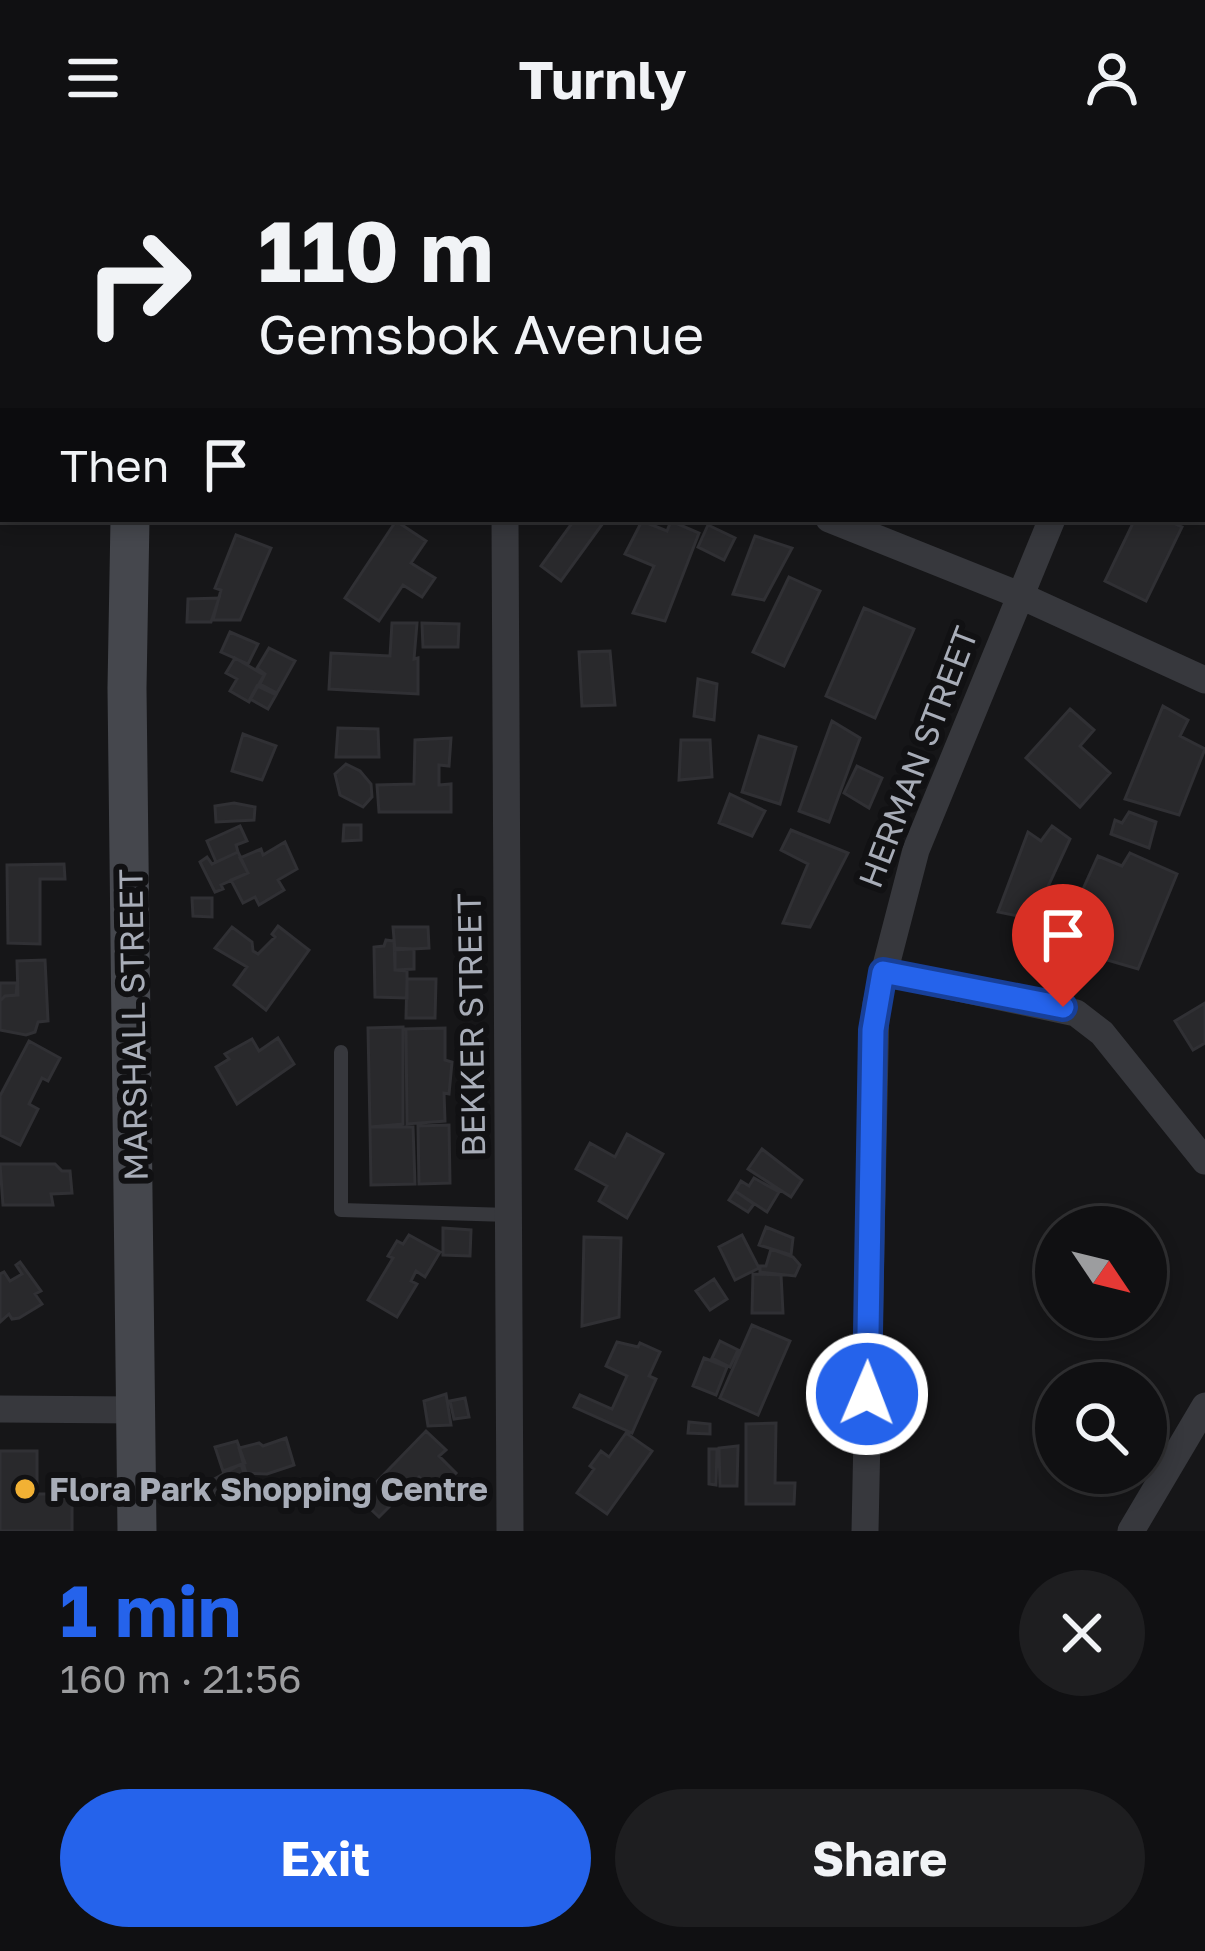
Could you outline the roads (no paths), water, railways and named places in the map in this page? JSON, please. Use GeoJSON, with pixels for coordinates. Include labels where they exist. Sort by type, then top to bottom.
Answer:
{"type":"FeatureCollection","features":[{"type":"Feature","properties":{"kind":"street","name":"MARSHALL STREET"},"geometry":{"type":"LineString","coordinates":[[130,522],[127,688],[137,1531]]}},
{"type":"Feature","properties":{"kind":"street","name":"BEKKER STREET"},"geometry":{"type":"LineString","coordinates":[[505,522],[510,1531]]}},
{"type":"Feature","properties":{"kind":"street"},"geometry":{"type":"LineString","coordinates":[[836,522],[1019,595],[1205,680]]}},
{"type":"Feature","properties":{"kind":"street","name":"HERMAN STREET"},"geometry":{"type":"LineString","coordinates":[[865,1531],[873,1030],[883,972],[916,850],[1051,522]]}},
{"type":"Feature","properties":{"kind":"street"},"geometry":{"type":"LineString","coordinates":[[883,972],[1076,1013],[1102,1033],[1205,1161]]}},
{"type":"Feature","properties":{"kind":"street"},"geometry":{"type":"LineString","coordinates":[[1131,1531],[1205,1406]]}},
{"type":"Feature","properties":{"kind":"street"},"geometry":{"type":"LineString","coordinates":[[0,1409],[137,1410]]}},
{"type":"Feature","properties":{"kind":"lane"},"geometry":{"type":"LineString","coordinates":[[341,1052],[341,1210],[509,1215]]}},
{"type":"Feature","properties":{"kind":"place","name":"Flora Park Shopping Centre"},"geometry":{"type":"Point","coordinates":[25,1489]}}]}
